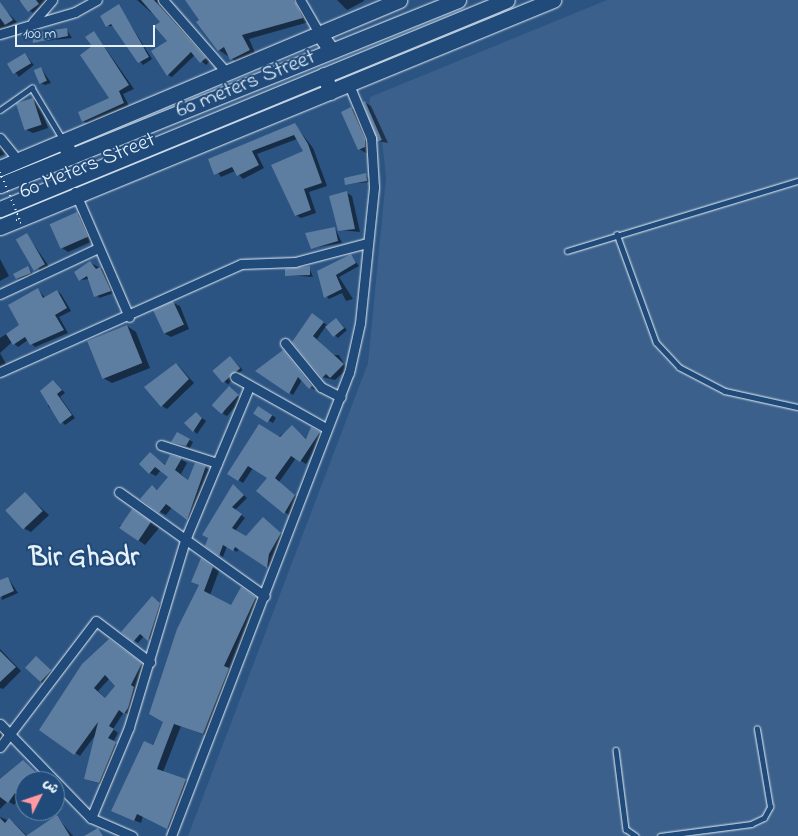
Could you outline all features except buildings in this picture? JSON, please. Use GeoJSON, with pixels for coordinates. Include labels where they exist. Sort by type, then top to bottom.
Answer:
{"type":"FeatureCollection","features":[{"type":"Feature","properties":{"kind":"main road","name":"60 Meters Street"},"geometry":{"type":"LineString","coordinates":[[0,168],[399,0]]}},
{"type":"Feature","properties":{"kind":"main road","name":"60 meters Street"},"geometry":{"type":"LineString","coordinates":[[0,185],[330,49],[458,0]]}},
{"type":"Feature","properties":{"kind":"main road","name":"60 meters Street"},"geometry":{"type":"LineString","coordinates":[[0,208],[73,187],[324,75],[507,0]]}},
{"type":"Feature","properties":{"kind":"main road","name":"60 Meters Street"},"geometry":{"type":"LineString","coordinates":[[0,227],[16,220],[73,187],[349,85],[553,0]]}},
{"type":"Feature","properties":{"kind":"main road"},"geometry":{"type":"LineString","coordinates":[[319,33],[330,49]]}},
{"type":"Feature","properties":{"kind":"main road"},"geometry":{"type":"LineString","coordinates":[[324,75],[331,92]]}},
{"type":"Feature","properties":{"kind":"main road"},"geometry":{"type":"LineString","coordinates":[[64,141],[70,157]]}},
{"type":"Feature","properties":{"kind":"street"},"geometry":{"type":"LineString","coordinates":[[32,22],[52,0]]}},
{"type":"Feature","properties":{"kind":"street"},"geometry":{"type":"LineString","coordinates":[[0,34],[32,22],[75,12],[97,0]]}},
{"type":"Feature","properties":{"kind":"street"},"geometry":{"type":"LineString","coordinates":[[162,0],[226,72]]}},
{"type":"Feature","properties":{"kind":"street"},"geometry":{"type":"LineString","coordinates":[[300,0],[319,33]]}},
{"type":"Feature","properties":{"kind":"street"},"geometry":{"type":"LineString","coordinates":[[171,836],[265,596],[326,428],[341,397],[360,323],[374,187],[371,138],[349,85]]}},
{"type":"Feature","properties":{"kind":"street"},"geometry":{"type":"LineString","coordinates":[[0,138],[18,160]]}},
{"type":"Feature","properties":{"kind":"street"},"geometry":{"type":"LineString","coordinates":[[73,187],[129,317]]}},
{"type":"Feature","properties":{"kind":"street"},"geometry":{"type":"LineString","coordinates":[[0,372],[129,317],[241,264],[295,262],[367,243]]}},
{"type":"Feature","properties":{"kind":"street"},"geometry":{"type":"LineString","coordinates":[[0,294],[98,248]]}},
{"type":"Feature","properties":{"kind":"street"},"geometry":{"type":"LineString","coordinates":[[285,343],[321,387],[341,397]]}},
{"type":"Feature","properties":{"kind":"street"},"geometry":{"type":"LineString","coordinates":[[235,377],[249,387],[326,428]]}},
{"type":"Feature","properties":{"kind":"street"},"geometry":{"type":"LineString","coordinates":[[91,818],[129,727],[185,540],[249,387]]}},
{"type":"Feature","properties":{"kind":"street"},"geometry":{"type":"LineString","coordinates":[[161,446],[217,463]]}},
{"type":"Feature","properties":{"kind":"street"},"geometry":{"type":"LineString","coordinates":[[119,492],[265,596]]}},
{"type":"Feature","properties":{"kind":"street"},"geometry":{"type":"LineString","coordinates":[[0,747],[96,621],[150,662]]}},
{"type":"Feature","properties":{"kind":"street"},"geometry":{"type":"LineString","coordinates":[[0,724],[45,771]]}},
{"type":"Feature","properties":{"kind":"street"},"geometry":{"type":"LineString","coordinates":[[65,791],[91,818],[132,836]]}},
{"type":"Feature","properties":{"kind":"lane"},"geometry":{"type":"LineString","coordinates":[[0,110],[32,88],[64,141]]}},
{"type":"Feature","properties":{"kind":"lane"},"geometry":{"type":"LineString","coordinates":[[567,251],[616,234],[798,181]]}},
{"type":"Feature","properties":{"kind":"lane"},"geometry":{"type":"LineString","coordinates":[[616,234],[656,342],[679,366],[725,390],[798,407]]}},
{"type":"Feature","properties":{"kind":"lane"},"geometry":{"type":"LineString","coordinates":[[660,836],[751,824],[764,818],[770,807],[757,729]]}},
{"type":"Feature","properties":{"kind":"lane"},"geometry":{"type":"LineString","coordinates":[[616,750],[626,829],[636,836]]}},
{"type":"Feature","properties":{"kind":"path"},"geometry":{"type":"LineString","coordinates":[[0,172],[21,223],[16,220]]}},
{"type":"Feature","properties":{"kind":"shaded area"},"geometry":{"type":"Polygon","coordinates":[[[607,0],[798,0],[798,836],[188,836],[368,363],[386,178],[382,140],[369,107],[370,97],[607,0]]]}},
{"type":"Feature","properties":{"kind":"district","name":"Bir Ghadr"},"geometry":{"type":"Point","coordinates":[84,559]}}]}
